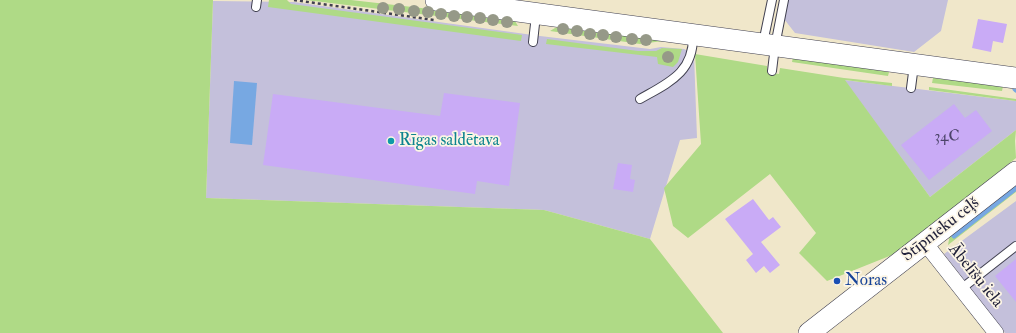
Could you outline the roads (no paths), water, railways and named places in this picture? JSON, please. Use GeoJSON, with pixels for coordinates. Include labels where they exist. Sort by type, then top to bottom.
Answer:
{"type":"FeatureCollection","features":[{"type":"Feature","properties":{"kind":"street"},"geometry":{"type":"LineString","coordinates":[[436,0],[488,3],[536,14],[1016,78]]}},
{"type":"Feature","properties":{"kind":"street","name":"Stīpnieku ceļš"},"geometry":{"type":"LineString","coordinates":[[809,333],[1016,172]]}},
{"type":"Feature","properties":{"kind":"street","name":"Ābelīšu iela"},"geometry":{"type":"LineString","coordinates":[[925,243],[996,333]]}},
{"type":"Feature","properties":{"kind":"lane"},"geometry":{"type":"LineString","coordinates":[[772,0],[769,45],[772,71]]}},
{"type":"Feature","properties":{"kind":"lane"},"geometry":{"type":"LineString","coordinates":[[769,45],[784,0]]}},
{"type":"Feature","properties":{"kind":"lane"},"geometry":{"type":"LineString","coordinates":[[533,42],[536,14]]}},
{"type":"Feature","properties":{"kind":"lane"},"geometry":{"type":"LineString","coordinates":[[640,99],[670,82],[687,65],[693,47],[693,35]]}},
{"type":"Feature","properties":{"kind":"lane"},"geometry":{"type":"LineString","coordinates":[[911,88],[914,64]]}},
{"type":"Feature","properties":{"kind":"lane"},"geometry":{"type":"LineString","coordinates":[[961,289],[1016,246]]}},
{"type":"Feature","properties":{"kind":"water"},"geometry":{"type":"Polygon","coordinates":[[[234,81],[257,83],[252,145],[230,143],[234,81]]]}},
{"type":"Feature","properties":{"kind":"waterway"},"geometry":{"type":"LineString","coordinates":[[954,236],[1016,188]]}},
{"type":"Feature","properties":{"kind":"place","name":"Rīgas saldētava"},"geometry":{"type":"Point","coordinates":[391,141]}},
{"type":"Feature","properties":{"kind":"place","name":"Noras"},"geometry":{"type":"Point","coordinates":[837,281]}}]}
